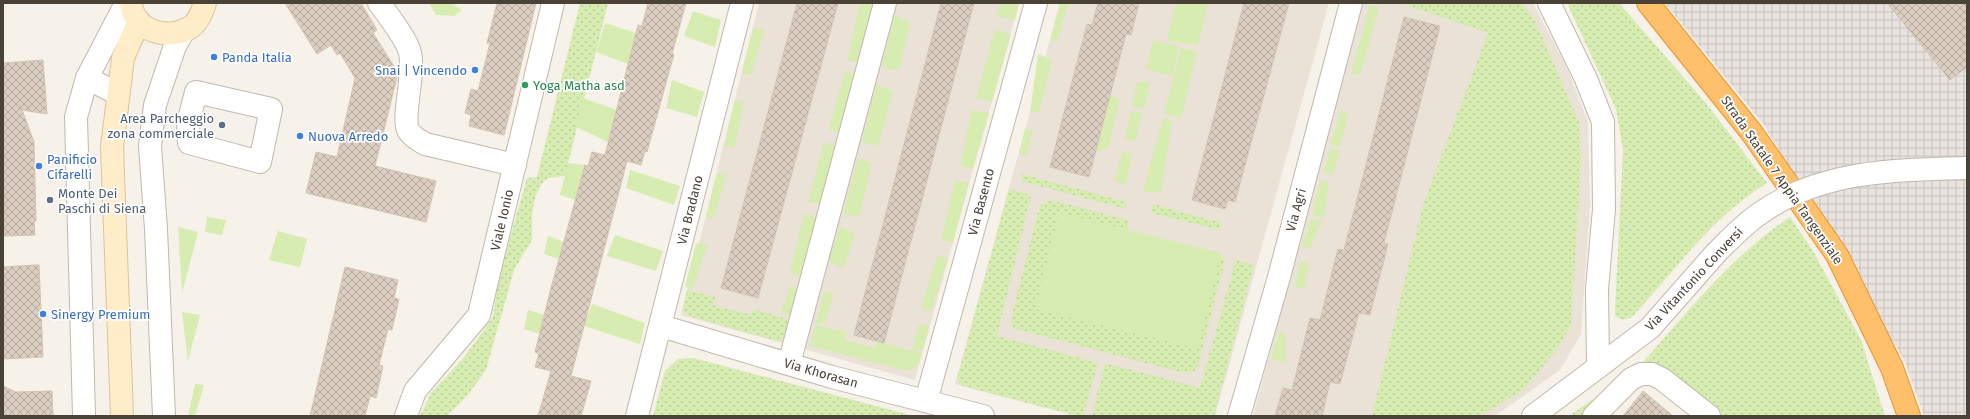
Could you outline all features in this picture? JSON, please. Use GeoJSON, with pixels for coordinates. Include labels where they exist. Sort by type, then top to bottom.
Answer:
{"type":"FeatureCollection","features":[{"type":"Feature","properties":{"kind":"highway","name":"Strada Statale 7 Appia Tangenziale"},"geometry":{"type":"LineString","coordinates":[[1648,3],[1752,133],[1837,255],[1892,368],[1909,416]]}},
{"type":"Feature","properties":{"kind":"street"},"geometry":{"type":"LineString","coordinates":[[129,16],[150,30],[164,35],[179,33],[192,26],[202,14],[205,3]]}},
{"type":"Feature","properties":{"kind":"street"},"geometry":{"type":"LineString","coordinates":[[379,3],[410,50],[412,64],[407,110],[408,129],[415,138],[425,144],[515,165]]}},
{"type":"Feature","properties":{"kind":"street","name":"Viale Ionio"},"geometry":{"type":"LineString","coordinates":[[406,416],[415,391],[479,315],[554,3]]}},
{"type":"Feature","properties":{"kind":"street","name":"Via Bradano"},"geometry":{"type":"LineString","coordinates":[[637,416],[742,3]]}},
{"type":"Feature","properties":{"kind":"street"},"geometry":{"type":"LineString","coordinates":[[789,364],[885,3]]}},
{"type":"Feature","properties":{"kind":"street","name":"Via Basento"},"geometry":{"type":"LineString","coordinates":[[926,401],[1036,3]]}},
{"type":"Feature","properties":{"kind":"street","name":"Via Agri"},"geometry":{"type":"LineString","coordinates":[[1240,416],[1279,277],[1351,3]]}},
{"type":"Feature","properties":{"kind":"street"},"geometry":{"type":"LineString","coordinates":[[1548,3],[1586,79],[1603,122],[1604,209],[1597,290],[1598,368]]}},
{"type":"Feature","properties":{"kind":"street"},"geometry":{"type":"LineString","coordinates":[[84,416],[76,117],[86,78],[129,16]]}},
{"type":"Feature","properties":{"kind":"street"},"geometry":{"type":"LineString","coordinates":[[122,416],[112,147],[129,16]]}},
{"type":"Feature","properties":{"kind":"street"},"geometry":{"type":"LineString","coordinates":[[164,416],[156,229],[150,146],[155,105],[175,46],[184,30]]}},
{"type":"Feature","properties":{"kind":"street"},"geometry":{"type":"LineString","coordinates":[[86,78],[118,94]]}},
{"type":"Feature","properties":{"kind":"street","name":"Via Vitantonio Conversi"},"geometry":{"type":"LineString","coordinates":[[1534,416],[1650,328],[1716,253],[1738,231],[1762,212],[1804,190],[1844,176],[1899,170],[1967,168]]}},
{"type":"Feature","properties":{"kind":"street","name":"Via Khorasan"},"geometry":{"type":"LineString","coordinates":[[661,326],[789,364],[983,416]]}},
{"type":"Feature","properties":{"kind":"street"},"geometry":{"type":"LineString","coordinates":[[1594,416],[1631,379],[1641,374],[1652,374],[1662,379],[1709,416]]}},
{"type":"Feature","properties":{"kind":"shaded area"},"geometry":{"type":"Polygon","coordinates":[[[759,3],[1019,3],[915,380],[681,315],[759,3]]]}},
{"type":"Feature","properties":{"kind":"shaded area"},"geometry":{"type":"Polygon","coordinates":[[[1060,3],[1329,3],[1215,416],[1077,416],[955,384],[1060,3]]]}},
{"type":"Feature","properties":{"kind":"shaded area"},"geometry":{"type":"Polygon","coordinates":[[[1363,3],[1533,3],[1568,70],[1588,122],[1590,206],[1581,334],[1560,370],[1495,416],[1253,416],[1363,3]]]}},
{"type":"Feature","properties":{"kind":"shaded area"},"geometry":{"type":"Polygon","coordinates":[[[1665,3],[1967,3],[1967,416],[1924,416],[1905,362],[1764,125],[1665,3]]]}},
{"type":"Feature","properties":{"kind":"green space"},"geometry":{"type":"Polygon","coordinates":[[[429,3],[450,3],[462,10],[454,16],[436,15],[429,3]]]}},
{"type":"Feature","properties":{"kind":"green space"},"geometry":{"type":"Polygon","coordinates":[[[580,3],[608,3],[565,176],[548,178],[542,183],[535,197],[532,215],[532,240],[514,270],[486,370],[467,396],[447,416],[420,416],[431,393],[465,356],[493,317],[498,281],[527,178],[537,177],[580,3]]]}},
{"type":"Feature","properties":{"kind":"green space"},"geometry":{"type":"Polygon","coordinates":[[[860,3],[874,3],[860,63],[847,60],[860,3]]]}},
{"type":"Feature","properties":{"kind":"green space"},"geometry":{"type":"Polygon","coordinates":[[[1000,3],[1019,3],[1015,20],[996,16],[1000,3]]]}},
{"type":"Feature","properties":{"kind":"green space"},"geometry":{"type":"Polygon","coordinates":[[[1060,3],[1068,3],[1057,42],[1050,40],[1060,3]]]}},
{"type":"Feature","properties":{"kind":"green space"},"geometry":{"type":"Polygon","coordinates":[[[1176,3],[1208,3],[1198,45],[1167,41],[1176,3]]]}},
{"type":"Feature","properties":{"kind":"green space"},"geometry":{"type":"Polygon","coordinates":[[[1400,3],[1522,3],[1535,21],[1579,122],[1581,158],[1571,325],[1559,347],[1523,390],[1480,416],[1372,416],[1423,205],[1488,33],[1400,3]]]}},
{"type":"Feature","properties":{"kind":"green space"},"geometry":{"type":"Polygon","coordinates":[[[1567,3],[1619,3],[1705,102],[1767,183],[1728,212],[1711,228],[1632,317],[1623,320],[1615,316],[1623,150],[1616,109],[1567,3]]]}},
{"type":"Feature","properties":{"kind":"green space"},"geometry":{"type":"Polygon","coordinates":[[[1370,5],[1379,7],[1360,75],[1351,73],[1370,5]]]}},
{"type":"Feature","properties":{"kind":"green space"},"geometry":{"type":"Polygon","coordinates":[[[693,11],[721,20],[715,47],[684,36],[693,11]]]}},
{"type":"Feature","properties":{"kind":"green space"},"geometry":{"type":"Polygon","coordinates":[[[894,15],[910,22],[899,71],[882,67],[894,15]]]}},
{"type":"Feature","properties":{"kind":"green space"},"geometry":{"type":"Polygon","coordinates":[[[605,23],[636,33],[628,64],[596,52],[605,23]]]}},
{"type":"Feature","properties":{"kind":"green space"},"geometry":{"type":"Polygon","coordinates":[[[753,28],[764,30],[751,75],[742,73],[753,28]]]}},
{"type":"Feature","properties":{"kind":"green space"},"geometry":{"type":"Polygon","coordinates":[[[995,29],[1011,34],[992,102],[976,98],[995,29]]]}},
{"type":"Feature","properties":{"kind":"green space"},"geometry":{"type":"Polygon","coordinates":[[[1153,40],[1179,47],[1172,76],[1146,69],[1153,40]]]}},
{"type":"Feature","properties":{"kind":"green space"},"geometry":{"type":"Polygon","coordinates":[[[1181,48],[1197,51],[1181,118],[1164,113],[1181,48]]]}},
{"type":"Feature","properties":{"kind":"green space"},"geometry":{"type":"Polygon","coordinates":[[[1038,54],[1052,60],[1039,112],[1030,112],[1038,54]]]}},
{"type":"Feature","properties":{"kind":"green space"},"geometry":{"type":"Polygon","coordinates":[[[845,71],[856,74],[839,132],[829,130],[845,71]]]}},
{"type":"Feature","properties":{"kind":"green space"},"geometry":{"type":"Polygon","coordinates":[[[672,80],[704,92],[697,117],[666,108],[672,80]]]}},
{"type":"Feature","properties":{"kind":"green space"},"geometry":{"type":"Polygon","coordinates":[[[1137,82],[1150,82],[1144,109],[1132,106],[1137,82]]]}},
{"type":"Feature","properties":{"kind":"green space"},"geometry":{"type":"Polygon","coordinates":[[[876,85],[893,91],[878,146],[862,142],[876,85]]]}},
{"type":"Feature","properties":{"kind":"green space"},"geometry":{"type":"Polygon","coordinates":[[[1110,95],[1120,100],[1108,148],[1094,153],[1110,95]]]}},
{"type":"Feature","properties":{"kind":"green space"},"geometry":{"type":"Polygon","coordinates":[[[583,98],[617,110],[608,142],[576,127],[583,98]]]}},
{"type":"Feature","properties":{"kind":"green space"},"geometry":{"type":"Polygon","coordinates":[[[735,100],[744,102],[734,148],[724,146],[735,100]]]}},
{"type":"Feature","properties":{"kind":"green space"},"geometry":{"type":"Polygon","coordinates":[[[972,110],[989,113],[973,169],[960,166],[972,110]]]}},
{"type":"Feature","properties":{"kind":"green space"},"geometry":{"type":"Polygon","coordinates":[[[1341,110],[1348,112],[1340,147],[1330,145],[1341,110]]]}},
{"type":"Feature","properties":{"kind":"green space"},"geometry":{"type":"Polygon","coordinates":[[[1131,111],[1142,113],[1135,141],[1125,139],[1131,111]]]}},
{"type":"Feature","properties":{"kind":"green space"},"geometry":{"type":"Polygon","coordinates":[[[1163,118],[1172,120],[1161,193],[1143,191],[1163,118]]]}},
{"type":"Feature","properties":{"kind":"green space"},"geometry":{"type":"Polygon","coordinates":[[[1025,129],[1033,131],[1026,156],[1019,154],[1025,129]]]}},
{"type":"Feature","properties":{"kind":"green space"},"geometry":{"type":"Polygon","coordinates":[[[824,142],[837,146],[820,204],[808,202],[824,142]]]}},
{"type":"Feature","properties":{"kind":"green space"},"geometry":{"type":"Polygon","coordinates":[[[1330,148],[1340,151],[1332,175],[1323,173],[1330,148]]]}},
{"type":"Feature","properties":{"kind":"green space"},"geometry":{"type":"Polygon","coordinates":[[[1122,152],[1132,154],[1126,185],[1114,181],[1122,152]]]}},
{"type":"Feature","properties":{"kind":"green space"},"geometry":{"type":"Polygon","coordinates":[[[858,158],[872,163],[859,217],[843,214],[858,158]]]}},
{"type":"Feature","properties":{"kind":"green space"},"geometry":{"type":"Polygon","coordinates":[[[568,163],[585,165],[576,200],[560,195],[568,163]]]}},
{"type":"Feature","properties":{"kind":"green space"},"geometry":{"type":"Polygon","coordinates":[[[630,170],[680,186],[674,205],[626,188],[630,170]]]}},
{"type":"Feature","properties":{"kind":"green space"},"geometry":{"type":"Polygon","coordinates":[[[717,173],[726,175],[714,218],[706,217],[717,173]]]}},
{"type":"Feature","properties":{"kind":"green space"},"geometry":{"type":"Polygon","coordinates":[[[1022,174],[1126,202],[1125,209],[1021,181],[1022,174]]]}},
{"type":"Feature","properties":{"kind":"green space"},"geometry":{"type":"Polygon","coordinates":[[[955,180],[969,183],[953,242],[941,240],[955,180]]]}},
{"type":"Feature","properties":{"kind":"green space"},"geometry":{"type":"Polygon","coordinates":[[[1320,180],[1329,182],[1324,218],[1312,215],[1320,180]]]}},
{"type":"Feature","properties":{"kind":"green space"},"geometry":{"type":"Polygon","coordinates":[[[1009,189],[1031,195],[997,336],[1098,363],[1083,416],[1077,416],[962,386],[957,379],[1009,189]]]}},
{"type":"Feature","properties":{"kind":"green space"},"geometry":{"type":"Polygon","coordinates":[[[1047,201],[1054,201],[1128,220],[1128,230],[1059,213],[1197,349],[1220,255],[1225,259],[1198,366],[1193,372],[1185,373],[1019,330],[1011,326],[1011,319],[1040,205],[1047,201]]]}},
{"type":"Feature","properties":{"kind":"green space"},"geometry":{"type":"Polygon","coordinates":[[[1153,204],[1221,223],[1219,230],[1151,213],[1153,204]]]}},
{"type":"Feature","properties":{"kind":"green space"},"geometry":{"type":"Polygon","coordinates":[[[1059,213],[1221,253],[1197,349],[1035,309],[1059,213]]]}},
{"type":"Feature","properties":{"kind":"green space"},"geometry":{"type":"Polygon","coordinates":[[[804,214],[818,216],[800,276],[790,272],[804,214]]]}},
{"type":"Feature","properties":{"kind":"green space"},"geometry":{"type":"Polygon","coordinates":[[[207,217],[226,220],[222,235],[205,232],[207,217]]]}},
{"type":"Feature","properties":{"kind":"green space"},"geometry":{"type":"Polygon","coordinates":[[[1790,217],[1813,251],[1861,340],[1885,416],[1717,416],[1639,367],[1728,268],[1768,233],[1790,217]]]}},
{"type":"Feature","properties":{"kind":"green space"},"geometry":{"type":"Polygon","coordinates":[[[1311,219],[1322,221],[1310,248],[1301,247],[1311,219]]]}},
{"type":"Feature","properties":{"kind":"green space"},"geometry":{"type":"Polygon","coordinates":[[[178,227],[198,232],[182,293],[178,227]]]}},
{"type":"Feature","properties":{"kind":"green space"},"geometry":{"type":"Polygon","coordinates":[[[840,227],[855,233],[844,268],[828,262],[840,227]]]}},
{"type":"Feature","properties":{"kind":"green space"},"geometry":{"type":"Polygon","coordinates":[[[278,231],[307,239],[300,267],[269,260],[278,231]]]}},
{"type":"Feature","properties":{"kind":"green space"},"geometry":{"type":"Polygon","coordinates":[[[615,235],[663,251],[656,271],[607,256],[615,235]]]}},
{"type":"Feature","properties":{"kind":"green space"},"geometry":{"type":"Polygon","coordinates":[[[548,236],[564,242],[559,259],[544,254],[548,236]]]}},
{"type":"Feature","properties":{"kind":"green space"},"geometry":{"type":"Polygon","coordinates":[[[696,243],[707,245],[693,288],[685,287],[696,243]]]}},
{"type":"Feature","properties":{"kind":"green space"},"geometry":{"type":"Polygon","coordinates":[[[937,256],[948,258],[931,311],[921,308],[937,256]]]}},
{"type":"Feature","properties":{"kind":"green space"},"geometry":{"type":"Polygon","coordinates":[[[1236,260],[1254,265],[1214,416],[1092,416],[1105,363],[1200,388],[1236,260]]]}},
{"type":"Feature","properties":{"kind":"green space"},"geometry":{"type":"Polygon","coordinates":[[[1300,261],[1309,263],[1304,289],[1295,287],[1300,261]]]}},
{"type":"Feature","properties":{"kind":"green space"},"geometry":{"type":"Polygon","coordinates":[[[790,286],[799,289],[791,316],[781,313],[790,286]]]}},
{"type":"Feature","properties":{"kind":"green space"},"geometry":{"type":"Polygon","coordinates":[[[687,290],[715,297],[713,305],[751,315],[754,309],[790,320],[781,342],[691,317],[682,311],[687,290]]]}},
{"type":"Feature","properties":{"kind":"green space"},"geometry":{"type":"Polygon","coordinates":[[[824,291],[834,294],[825,323],[816,325],[847,332],[845,340],[874,348],[878,341],[912,351],[919,324],[929,326],[923,349],[914,351],[922,353],[919,364],[907,371],[810,346],[824,291]]]}},
{"type":"Feature","properties":{"kind":"green space"},"geometry":{"type":"Polygon","coordinates":[[[592,304],[645,323],[640,344],[584,326],[592,304]]]}},
{"type":"Feature","properties":{"kind":"green space"},"geometry":{"type":"Polygon","coordinates":[[[528,310],[545,315],[540,334],[524,329],[528,310]]]}},
{"type":"Feature","properties":{"kind":"green space"},"geometry":{"type":"Polygon","coordinates":[[[182,312],[200,315],[188,361],[182,312]]]}},
{"type":"Feature","properties":{"kind":"green space"},"geometry":{"type":"Polygon","coordinates":[[[1279,332],[1286,334],[1286,363],[1271,359],[1279,332]]]}},
{"type":"Feature","properties":{"kind":"green space"},"geometry":{"type":"Polygon","coordinates":[[[693,358],[914,416],[653,416],[665,371],[678,359],[693,358]]]}},
{"type":"Feature","properties":{"kind":"green space"},"geometry":{"type":"Polygon","coordinates":[[[1617,382],[1600,416],[1569,416],[1617,382]]]}},
{"type":"Feature","properties":{"kind":"green space"},"geometry":{"type":"Polygon","coordinates":[[[195,384],[204,385],[195,416],[188,416],[195,384]]]}},
{"type":"Feature","properties":{"kind":"building"},"geometry":{"type":"Polygon","coordinates":[[[285,3],[361,3],[377,30],[373,33],[398,73],[375,166],[436,181],[426,222],[306,193],[316,152],[337,157],[355,78],[340,53],[337,55],[331,45],[317,54],[285,3]]]}},
{"type":"Feature","properties":{"kind":"building"},"geometry":{"type":"Polygon","coordinates":[[[497,3],[536,3],[504,135],[469,126],[471,115],[465,113],[471,89],[478,91],[490,43],[487,43],[497,3]]]}},
{"type":"Feature","properties":{"kind":"building"},"geometry":{"type":"Polygon","coordinates":[[[648,3],[686,3],[672,54],[674,54],[647,152],[645,151],[641,165],[627,161],[571,376],[591,381],[581,416],[538,416],[551,371],[535,367],[539,354],[535,352],[551,288],[585,165],[588,166],[592,152],[605,155],[638,25],[642,26],[648,3]]]}},
{"type":"Feature","properties":{"kind":"building"},"geometry":{"type":"Polygon","coordinates":[[[797,3],[838,3],[758,298],[721,288],[797,3]]]}},
{"type":"Feature","properties":{"kind":"building"},"geometry":{"type":"Polygon","coordinates":[[[941,3],[974,3],[884,343],[854,335],[941,3]]]}},
{"type":"Feature","properties":{"kind":"building"},"geometry":{"type":"Polygon","coordinates":[[[1098,3],[1139,3],[1131,35],[1126,34],[1089,177],[1050,167],[1087,24],[1092,25],[1098,3]]]}},
{"type":"Feature","properties":{"kind":"building"},"geometry":{"type":"Polygon","coordinates":[[[1244,3],[1289,3],[1235,202],[1228,200],[1225,209],[1192,200],[1244,3]]]}},
{"type":"Feature","properties":{"kind":"building"},"geometry":{"type":"Polygon","coordinates":[[[1887,3],[1967,3],[1967,67],[1950,80],[1887,3]]]}},
{"type":"Feature","properties":{"kind":"building"},"geometry":{"type":"Polygon","coordinates":[[[1404,17],[1440,26],[1384,243],[1388,244],[1370,315],[1359,313],[1340,384],[1330,382],[1322,416],[1275,416],[1283,388],[1292,390],[1310,318],[1320,320],[1338,249],[1344,250],[1404,17]]]}},
{"type":"Feature","properties":{"kind":"building"},"geometry":{"type":"Polygon","coordinates":[[[43,60],[47,114],[22,110],[34,142],[35,235],[4,236],[3,63],[43,60]]]}},
{"type":"Feature","properties":{"kind":"building"},"geometry":{"type":"Polygon","coordinates":[[[39,265],[43,357],[3,359],[3,267],[39,265]]]}},
{"type":"Feature","properties":{"kind":"building"},"geometry":{"type":"Polygon","coordinates":[[[345,267],[398,280],[394,298],[399,299],[392,330],[388,329],[379,365],[383,366],[376,398],[370,396],[365,416],[310,416],[345,267]]]}},
{"type":"Feature","properties":{"kind":"building"},"geometry":{"type":"Polygon","coordinates":[[[3,386],[16,392],[52,391],[53,416],[3,416],[3,386]]]}},
{"type":"Feature","properties":{"kind":"building"},"geometry":{"type":"Polygon","coordinates":[[[1643,391],[1673,416],[1623,416],[1643,391]]]}},
{"type":"Feature","properties":{"kind":"place","name":"Panda Italia"},"geometry":{"type":"Point","coordinates":[214,57]}},
{"type":"Feature","properties":{"kind":"place","name":"Snai | Vincendo"},"geometry":{"type":"Point","coordinates":[475,70]}},
{"type":"Feature","properties":{"kind":"place","name":"Yoga Matha asd"},"geometry":{"type":"Point","coordinates":[525,85]}},
{"type":"Feature","properties":{"kind":"place","name":"Area Parcheggio zona commerciale"},"geometry":{"type":"Point","coordinates":[222,125]}},
{"type":"Feature","properties":{"kind":"place","name":"Nuova Arredo"},"geometry":{"type":"Point","coordinates":[300,136]}},
{"type":"Feature","properties":{"kind":"place","name":"Panificio Cifarelli"},"geometry":{"type":"Point","coordinates":[39,166]}},
{"type":"Feature","properties":{"kind":"place","name":"Monte Dei Paschi di Siena"},"geometry":{"type":"Point","coordinates":[50,200]}},
{"type":"Feature","properties":{"kind":"place","name":"Sinergy Premium"},"geometry":{"type":"Point","coordinates":[43,314]}}]}
